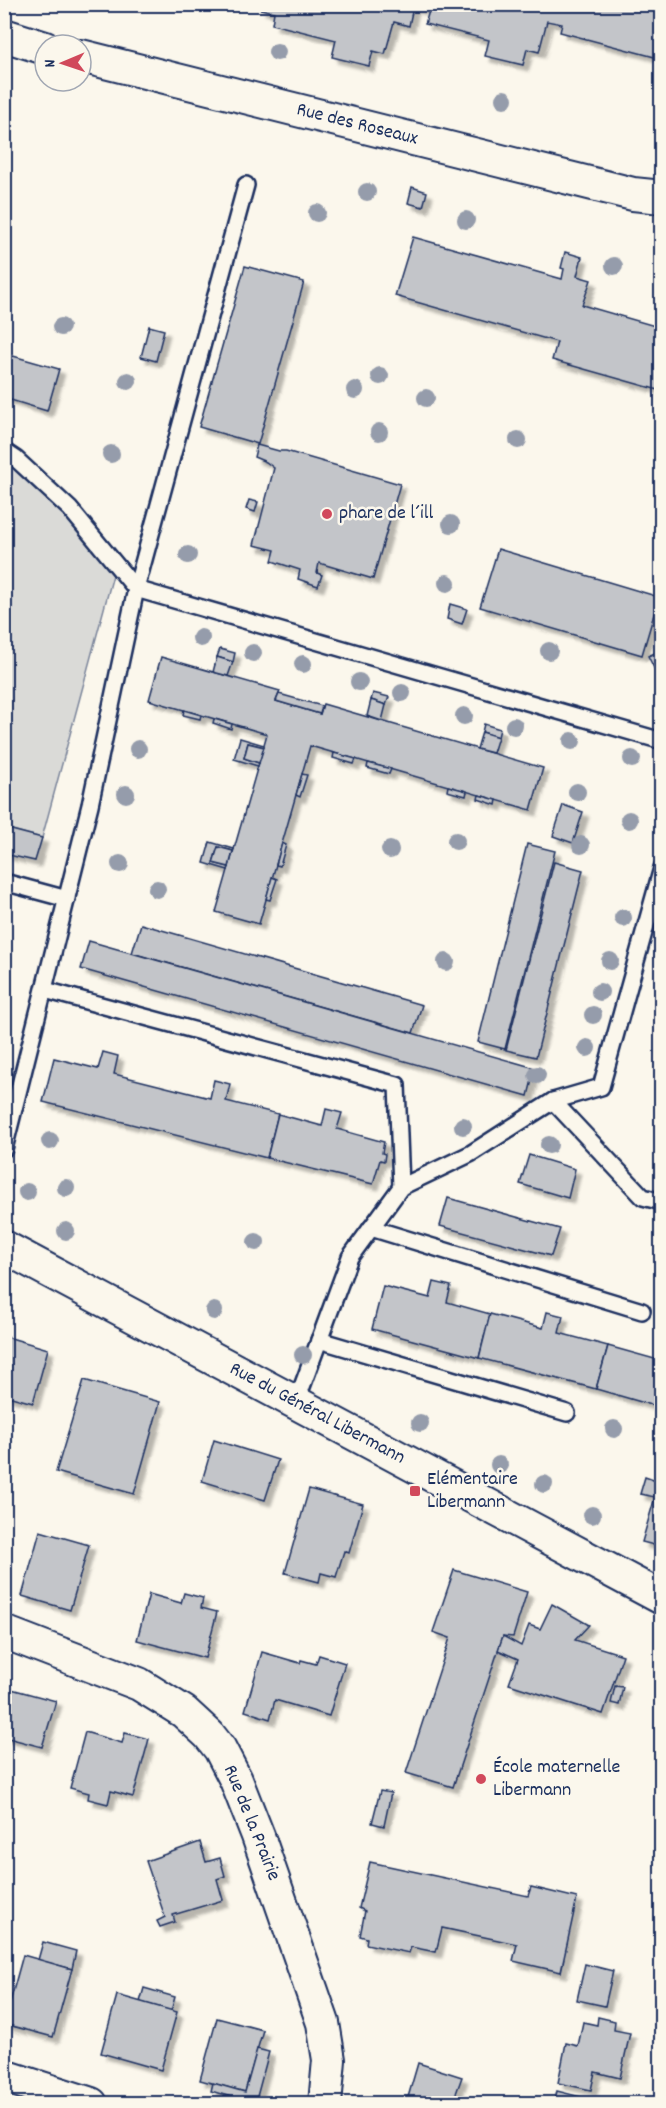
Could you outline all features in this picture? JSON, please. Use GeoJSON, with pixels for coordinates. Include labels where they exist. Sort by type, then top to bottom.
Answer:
{"type":"FeatureCollection","features":[{"type":"Feature","properties":{"kind":"street"},"geometry":{"type":"LineString","coordinates":[[4,35],[33,44]]}},
{"type":"Feature","properties":{"kind":"street","name":"Rue des Roseaux"},"geometry":{"type":"LineString","coordinates":[[93,59],[647,196],[662,208]]}},
{"type":"Feature","properties":{"kind":"street","name":"Rue du Général Libermann"},"geometry":{"type":"LineString","coordinates":[[4,1247],[662,1598]]}},
{"type":"Feature","properties":{"kind":"street","name":"Rue de la Prairie"},"geometry":{"type":"LineString","coordinates":[[4,1632],[139,1683],[184,1712],[209,1735],[220,1749],[236,1780],[258,1836],[323,2023],[329,2060],[325,2103]]}},
{"type":"Feature","properties":{"kind":"street"},"geometry":{"type":"LineString","coordinates":[[4,2076],[92,2103]]}},
{"type":"Feature","properties":{"kind":"lane"},"geometry":{"type":"LineString","coordinates":[[4,1149],[90,805],[136,589],[246,184]]}},
{"type":"Feature","properties":{"kind":"lane"},"geometry":{"type":"LineString","coordinates":[[4,451],[70,508],[136,589],[662,741]]}},
{"type":"Feature","properties":{"kind":"lane"},"geometry":{"type":"LineString","coordinates":[[296,1403],[350,1257],[401,1187],[470,1154],[553,1101],[601,1087],[662,868]]}},
{"type":"Feature","properties":{"kind":"lane"},"geometry":{"type":"LineString","coordinates":[[4,882],[66,899]]}},
{"type":"Feature","properties":{"kind":"lane"},"geometry":{"type":"LineString","coordinates":[[45,990],[397,1085],[401,1187]]}},
{"type":"Feature","properties":{"kind":"lane"},"geometry":{"type":"LineString","coordinates":[[553,1101],[643,1197],[662,1202]]}},
{"type":"Feature","properties":{"kind":"lane"},"geometry":{"type":"LineString","coordinates":[[371,1228],[642,1311]]}},
{"type":"Feature","properties":{"kind":"lane"},"geometry":{"type":"LineString","coordinates":[[319,1340],[567,1413]]}},
{"type":"Feature","properties":{"kind":"shaded area"},"geometry":{"type":"Polygon","coordinates":[[[4,455],[16,459],[116,564],[42,838],[5,828],[4,455]]]}},
{"type":"Feature","properties":{"kind":"building"},"geometry":{"type":"Polygon","coordinates":[[[261,4],[662,4],[662,59],[560,32],[562,24],[547,21],[539,52],[527,49],[523,65],[485,56],[489,40],[425,24],[429,11],[413,7],[409,26],[394,22],[385,54],[373,51],[369,66],[332,57],[336,40],[272,24],[274,12],[260,9],[261,4]]]}},
{"type":"Feature","properties":{"kind":"building"},"geometry":{"type":"Polygon","coordinates":[[[412,187],[427,192],[423,207],[408,203],[412,187]]]}},
{"type":"Feature","properties":{"kind":"building"},"geometry":{"type":"Polygon","coordinates":[[[413,237],[562,279],[564,269],[561,268],[565,252],[582,257],[577,276],[591,280],[582,305],[662,328],[662,391],[552,360],[557,342],[395,296],[413,237]]]}},
{"type":"Feature","properties":{"kind":"building"},"geometry":{"type":"Polygon","coordinates":[[[245,266],[304,282],[258,444],[199,427],[245,266]]]}},
{"type":"Feature","properties":{"kind":"building"},"geometry":{"type":"Polygon","coordinates":[[[149,326],[164,330],[156,361],[141,357],[149,326]]]}},
{"type":"Feature","properties":{"kind":"building"},"geometry":{"type":"Polygon","coordinates":[[[6,354],[59,369],[47,411],[4,398],[6,354]]]}},
{"type":"Feature","properties":{"kind":"building","name":"phare de l´ill"},"geometry":{"type":"Polygon","coordinates":[[[257,445],[286,451],[400,484],[373,579],[319,563],[317,573],[322,575],[318,586],[298,579],[300,570],[272,561],[275,550],[254,545],[274,468],[254,457],[257,445]]]}},
{"type":"Feature","properties":{"kind":"building"},"geometry":{"type":"Polygon","coordinates":[[[249,500],[258,502],[255,512],[246,509],[249,500]]]}},
{"type":"Feature","properties":{"kind":"building"},"geometry":{"type":"Polygon","coordinates":[[[498,549],[659,597],[642,655],[480,607],[498,549]]]}},
{"type":"Feature","properties":{"kind":"building"},"geometry":{"type":"Polygon","coordinates":[[[450,604],[467,609],[462,624],[447,619],[450,604]]]}},
{"type":"Feature","properties":{"kind":"building"},"geometry":{"type":"Polygon","coordinates":[[[220,649],[235,653],[233,662],[217,657],[220,649]]]}},
{"type":"Feature","properties":{"kind":"building"},"geometry":{"type":"Polygon","coordinates":[[[662,650],[662,667],[655,670],[648,656],[662,650]]]}},
{"type":"Feature","properties":{"kind":"building"},"geometry":{"type":"Polygon","coordinates":[[[161,657],[280,691],[276,701],[320,714],[323,704],[543,768],[531,810],[310,746],[259,924],[216,912],[267,734],[149,700],[161,657]]]}},
{"type":"Feature","properties":{"kind":"building"},"geometry":{"type":"Polygon","coordinates":[[[217,657],[233,662],[228,676],[213,672],[217,657]]]}},
{"type":"Feature","properties":{"kind":"building"},"geometry":{"type":"Polygon","coordinates":[[[373,693],[389,697],[386,705],[371,700],[373,693]]]}},
{"type":"Feature","properties":{"kind":"building"},"geometry":{"type":"Polygon","coordinates":[[[279,694],[322,706],[320,714],[276,701],[279,694]]]}},
{"type":"Feature","properties":{"kind":"building"},"geometry":{"type":"Polygon","coordinates":[[[371,700],[386,705],[382,721],[367,716],[371,700]]]}},
{"type":"Feature","properties":{"kind":"building"},"geometry":{"type":"Polygon","coordinates":[[[184,710],[201,715],[200,719],[183,715],[184,710]]]}},
{"type":"Feature","properties":{"kind":"building"},"geometry":{"type":"Polygon","coordinates":[[[214,719],[232,724],[231,729],[213,723],[214,719]]]}},
{"type":"Feature","properties":{"kind":"building"},"geometry":{"type":"Polygon","coordinates":[[[484,724],[500,729],[498,737],[482,732],[484,724]]]}},
{"type":"Feature","properties":{"kind":"building"},"geometry":{"type":"Polygon","coordinates":[[[482,732],[498,737],[493,753],[477,749],[482,732]]]}},
{"type":"Feature","properties":{"kind":"building"},"geometry":{"type":"Polygon","coordinates":[[[240,738],[264,745],[264,747],[248,743],[244,758],[259,763],[258,766],[234,759],[240,738]]]}},
{"type":"Feature","properties":{"kind":"building"},"geometry":{"type":"Polygon","coordinates":[[[248,743],[264,747],[259,763],[244,758],[248,743]]]}},
{"type":"Feature","properties":{"kind":"building"},"geometry":{"type":"Polygon","coordinates":[[[334,753],[356,759],[354,764],[333,758],[334,753]]]}},
{"type":"Feature","properties":{"kind":"building"},"geometry":{"type":"Polygon","coordinates":[[[368,763],[391,769],[389,774],[367,768],[368,763]]]}},
{"type":"Feature","properties":{"kind":"building"},"geometry":{"type":"Polygon","coordinates":[[[302,774],[307,775],[300,797],[296,795],[302,774]]]}},
{"type":"Feature","properties":{"kind":"building"},"geometry":{"type":"Polygon","coordinates":[[[448,786],[467,791],[466,796],[447,791],[448,786]]]}},
{"type":"Feature","properties":{"kind":"building"},"geometry":{"type":"Polygon","coordinates":[[[479,795],[497,800],[496,805],[478,799],[479,795]]]}},
{"type":"Feature","properties":{"kind":"building"},"geometry":{"type":"Polygon","coordinates":[[[563,805],[583,812],[573,843],[553,836],[563,805]]]}},
{"type":"Feature","properties":{"kind":"building"},"geometry":{"type":"Polygon","coordinates":[[[4,828],[42,838],[35,861],[4,854],[4,828]]]}},
{"type":"Feature","properties":{"kind":"building"},"geometry":{"type":"Polygon","coordinates":[[[210,842],[234,849],[233,851],[218,847],[213,863],[229,867],[228,870],[204,863],[210,842]]]}},
{"type":"Feature","properties":{"kind":"building"},"geometry":{"type":"Polygon","coordinates":[[[282,843],[286,845],[280,866],[276,865],[282,843]]]}},
{"type":"Feature","properties":{"kind":"building"},"geometry":{"type":"Polygon","coordinates":[[[527,844],[555,851],[505,1049],[478,1042],[527,844]]]}},
{"type":"Feature","properties":{"kind":"building"},"geometry":{"type":"Polygon","coordinates":[[[218,847],[233,851],[229,867],[213,863],[218,847]]]}},
{"type":"Feature","properties":{"kind":"building"},"geometry":{"type":"Polygon","coordinates":[[[554,862],[583,870],[536,1057],[506,1050],[554,862]]]}},
{"type":"Feature","properties":{"kind":"building"},"geometry":{"type":"Polygon","coordinates":[[[272,877],[277,879],[270,900],[266,899],[272,877]]]}},
{"type":"Feature","properties":{"kind":"building"},"geometry":{"type":"Polygon","coordinates":[[[141,924],[422,1005],[413,1033],[132,953],[141,924]]]}},
{"type":"Feature","properties":{"kind":"building"},"geometry":{"type":"Polygon","coordinates":[[[89,941],[535,1068],[528,1096],[81,969],[89,941]]]}},
{"type":"Feature","properties":{"kind":"building"},"geometry":{"type":"Polygon","coordinates":[[[103,1052],[118,1056],[114,1074],[210,1098],[214,1080],[230,1084],[226,1101],[278,1114],[267,1158],[43,1102],[54,1058],[98,1069],[103,1052]]]}},
{"type":"Feature","properties":{"kind":"building"},"geometry":{"type":"Polygon","coordinates":[[[326,1109],[342,1113],[337,1129],[384,1142],[382,1153],[385,1154],[384,1161],[380,1160],[373,1184],[267,1158],[278,1114],[322,1126],[326,1109]]]}},
{"type":"Feature","properties":{"kind":"building"},"geometry":{"type":"Polygon","coordinates":[[[529,1155],[575,1169],[568,1198],[520,1184],[529,1155]]]}},
{"type":"Feature","properties":{"kind":"building"},"geometry":{"type":"Polygon","coordinates":[[[448,1198],[560,1229],[551,1256],[440,1226],[448,1198]]]}},
{"type":"Feature","properties":{"kind":"building"},"geometry":{"type":"Polygon","coordinates":[[[434,1282],[451,1286],[447,1302],[490,1314],[479,1358],[372,1329],[383,1286],[430,1298],[434,1282]]]}},
{"type":"Feature","properties":{"kind":"building"},"geometry":{"type":"Polygon","coordinates":[[[547,1312],[563,1316],[559,1333],[608,1346],[596,1389],[479,1358],[490,1314],[543,1328],[547,1312]]]}},
{"type":"Feature","properties":{"kind":"building"},"geometry":{"type":"Polygon","coordinates":[[[4,1336],[48,1349],[33,1403],[4,1395],[4,1336]]]}},
{"type":"Feature","properties":{"kind":"building"},"geometry":{"type":"Polygon","coordinates":[[[608,1346],[662,1361],[662,1388],[660,1387],[655,1406],[596,1389],[608,1346]]]}},
{"type":"Feature","properties":{"kind":"building"},"geometry":{"type":"Polygon","coordinates":[[[84,1380],[160,1402],[134,1494],[56,1472],[84,1380]]]}},
{"type":"Feature","properties":{"kind":"building"},"geometry":{"type":"Polygon","coordinates":[[[214,1440],[278,1460],[265,1500],[202,1481],[214,1440]]]}},
{"type":"Feature","properties":{"kind":"building"},"geometry":{"type":"Polygon","coordinates":[[[662,1470],[662,1547],[642,1542],[655,1497],[640,1494],[645,1477],[659,1482],[662,1470]]]}},
{"type":"Feature","properties":{"kind":"building"},"geometry":{"type":"Polygon","coordinates":[[[309,1489],[363,1504],[349,1553],[344,1551],[336,1577],[321,1573],[319,1582],[285,1573],[309,1489]]]}},
{"type":"Feature","properties":{"kind":"building"},"geometry":{"type":"Polygon","coordinates":[[[40,1531],[89,1545],[70,1610],[22,1596],[40,1531]]]}},
{"type":"Feature","properties":{"kind":"building"},"geometry":{"type":"Polygon","coordinates":[[[454,1570],[527,1592],[513,1637],[503,1636],[453,1787],[406,1773],[450,1638],[433,1632],[454,1570]]]}},
{"type":"Feature","properties":{"kind":"building"},"geometry":{"type":"Polygon","coordinates":[[[184,1593],[203,1598],[201,1608],[217,1612],[205,1658],[137,1640],[149,1594],[181,1603],[184,1593]]]}},
{"type":"Feature","properties":{"kind":"building"},"geometry":{"type":"Polygon","coordinates":[[[552,1604],[589,1625],[575,1640],[623,1655],[603,1714],[509,1684],[518,1659],[498,1650],[503,1636],[521,1646],[529,1625],[540,1629],[552,1604]]]}},
{"type":"Feature","properties":{"kind":"building"},"geometry":{"type":"Polygon","coordinates":[[[262,1652],[300,1663],[301,1660],[316,1664],[319,1655],[345,1663],[329,1716],[275,1700],[270,1719],[245,1711],[262,1652]]]}},
{"type":"Feature","properties":{"kind":"building"},"geometry":{"type":"Polygon","coordinates":[[[615,1686],[623,1687],[619,1705],[611,1703],[615,1686]]]}},
{"type":"Feature","properties":{"kind":"building"},"geometry":{"type":"Polygon","coordinates":[[[4,1687],[56,1701],[42,1747],[4,1737],[4,1687]]]}},
{"type":"Feature","properties":{"kind":"building"},"geometry":{"type":"Polygon","coordinates":[[[85,1732],[122,1743],[125,1733],[149,1739],[133,1797],[111,1791],[108,1804],[88,1799],[89,1793],[70,1788],[85,1732]]]}},
{"type":"Feature","properties":{"kind":"building"},"geometry":{"type":"Polygon","coordinates":[[[380,1791],[391,1793],[384,1826],[372,1823],[380,1791]]]}},
{"type":"Feature","properties":{"kind":"building"},"geometry":{"type":"Polygon","coordinates":[[[200,1842],[206,1862],[220,1858],[225,1876],[217,1879],[223,1900],[173,1915],[175,1922],[160,1927],[157,1921],[165,1917],[146,1861],[200,1842]]]}},
{"type":"Feature","properties":{"kind":"building"},"geometry":{"type":"Polygon","coordinates":[[[370,1862],[528,1896],[531,1887],[577,1898],[561,1972],[513,1961],[517,1944],[442,1928],[436,1952],[411,1947],[409,1953],[366,1944],[367,1938],[360,1936],[365,1911],[359,1908],[370,1862]]]}},
{"type":"Feature","properties":{"kind":"building"},"geometry":{"type":"Polygon","coordinates":[[[43,1942],[76,1951],[72,1969],[38,1960],[43,1942]]]}},
{"type":"Feature","properties":{"kind":"building"},"geometry":{"type":"Polygon","coordinates":[[[23,1955],[72,1969],[53,2037],[4,2024],[23,1955]]]}},
{"type":"Feature","properties":{"kind":"building"},"geometry":{"type":"Polygon","coordinates":[[[585,1964],[613,1971],[605,2006],[577,2000],[585,1964]]]}},
{"type":"Feature","properties":{"kind":"building"},"geometry":{"type":"Polygon","coordinates":[[[144,1988],[175,1997],[171,2011],[140,2002],[144,1988]]]}},
{"type":"Feature","properties":{"kind":"building"},"geometry":{"type":"Polygon","coordinates":[[[117,1995],[177,2012],[161,2070],[101,2053],[117,1995]]]}},
{"type":"Feature","properties":{"kind":"building"},"geometry":{"type":"Polygon","coordinates":[[[598,2017],[615,2021],[614,2030],[630,2033],[620,2078],[595,2072],[591,2090],[558,2083],[566,2043],[578,2046],[583,2022],[597,2025],[598,2017]]]}},
{"type":"Feature","properties":{"kind":"building"},"geometry":{"type":"Polygon","coordinates":[[[217,2018],[263,2030],[245,2092],[200,2080],[217,2018]]]}},
{"type":"Feature","properties":{"kind":"building"},"geometry":{"type":"Polygon","coordinates":[[[257,2049],[269,2052],[255,2104],[211,2091],[213,2083],[245,2092],[257,2049]]]}},
{"type":"Feature","properties":{"kind":"building"},"geometry":{"type":"Polygon","coordinates":[[[418,2063],[462,2077],[454,2099],[462,2104],[406,2104],[418,2063]]]}},
{"type":"Feature","properties":{"kind":"building"},"geometry":{"type":"Polygon","coordinates":[[[557,2091],[581,2097],[580,2104],[554,2104],[557,2091]]]}},
{"type":"Feature","properties":{"kind":"place","name":"phare de l´ill"},"geometry":{"type":"Point","coordinates":[327,514]}},
{"type":"Feature","properties":{"kind":"place","name":"Elémentaire Libermann"},"geometry":{"type":"Point","coordinates":[415,1491]}},
{"type":"Feature","properties":{"kind":"place","name":"École maternelle Libermann"},"geometry":{"type":"Point","coordinates":[481,1779]}}]}
